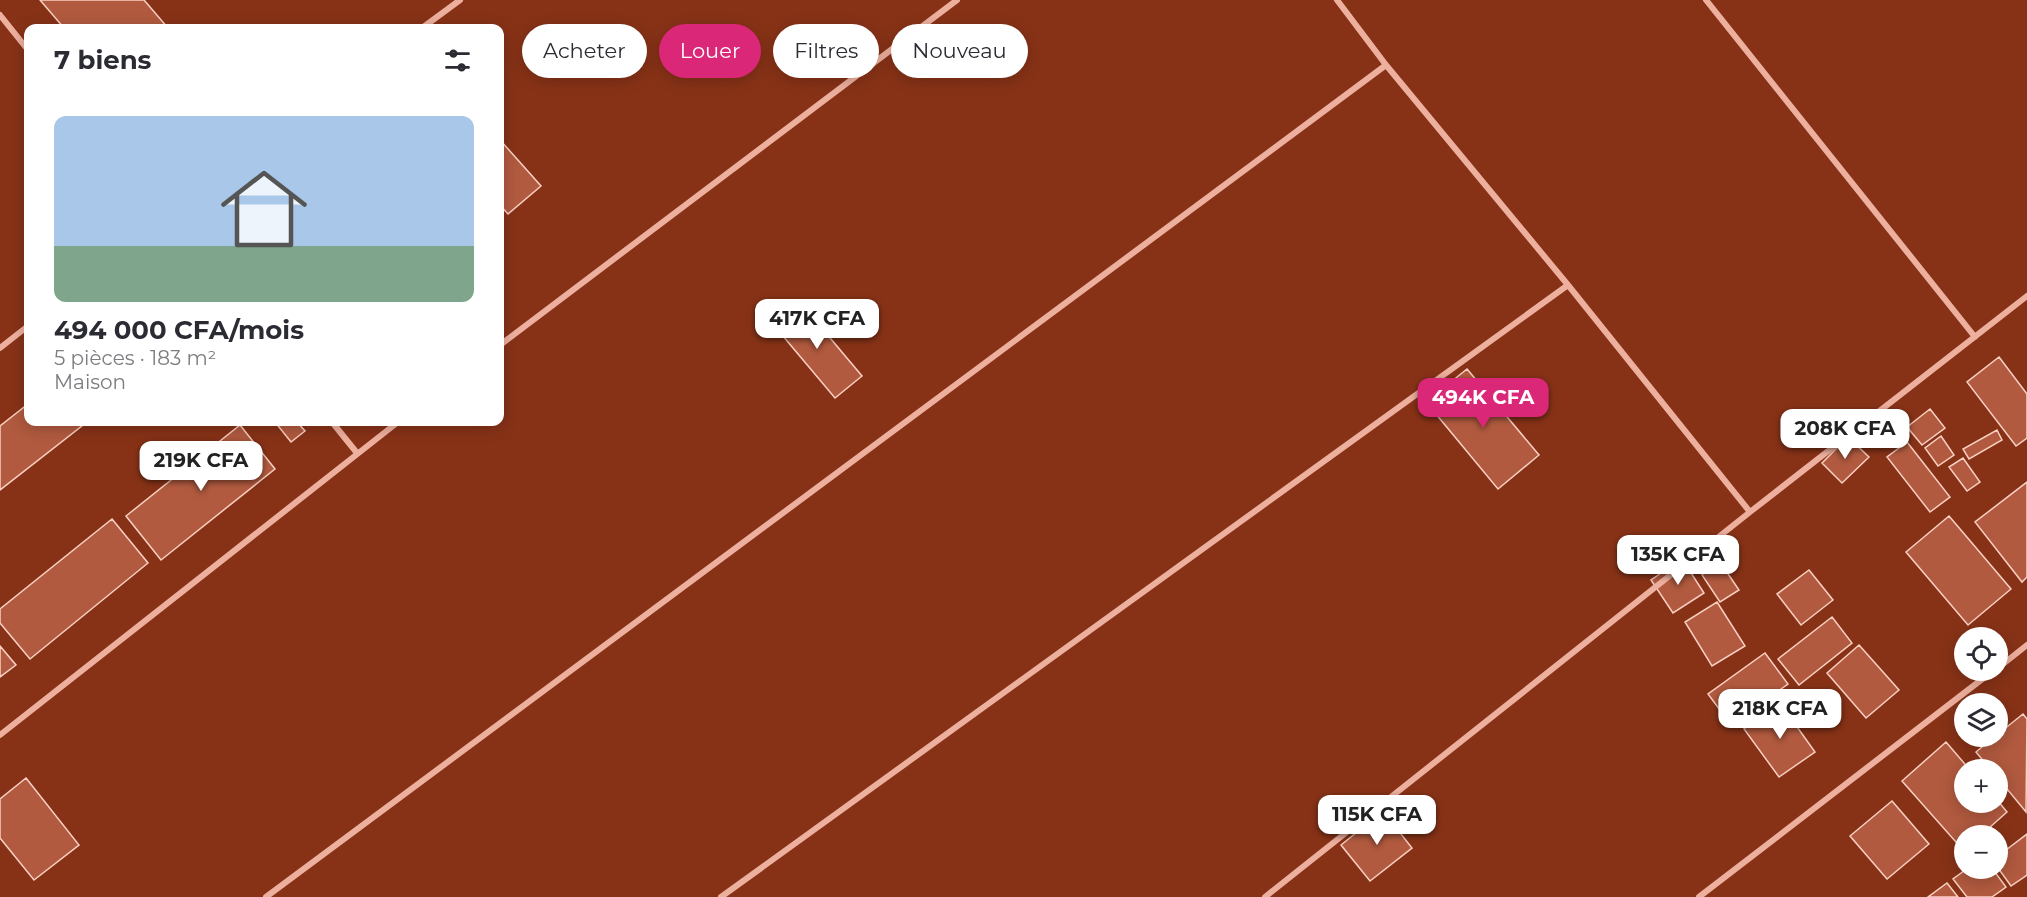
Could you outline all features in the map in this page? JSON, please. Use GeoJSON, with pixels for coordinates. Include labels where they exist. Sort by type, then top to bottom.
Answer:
{"type":"FeatureCollection","features":[{"type":"Feature","properties":{"kind":"street"},"geometry":{"type":"LineString","coordinates":[[427,24],[460,0]]}},
{"type":"Feature","properties":{"kind":"street"},"geometry":{"type":"LineString","coordinates":[[504,342],[957,0]]}},
{"type":"Feature","properties":{"kind":"street"},"geometry":{"type":"LineString","coordinates":[[1337,0],[1386,65],[1568,285],[1750,512]]}},
{"type":"Feature","properties":{"kind":"street"},"geometry":{"type":"LineString","coordinates":[[1706,0],[1976,337]]}},
{"type":"Feature","properties":{"kind":"street"},"geometry":{"type":"LineString","coordinates":[[0,15],[24,45]]}},
{"type":"Feature","properties":{"kind":"street"},"geometry":{"type":"LineString","coordinates":[[266,897],[1386,65]]}},
{"type":"Feature","properties":{"kind":"street"},"geometry":{"type":"LineString","coordinates":[[721,897],[1568,285]]}},
{"type":"Feature","properties":{"kind":"street"},"geometry":{"type":"LineString","coordinates":[[1265,897],[1750,512],[2027,296]]}},
{"type":"Feature","properties":{"kind":"street"},"geometry":{"type":"LineString","coordinates":[[0,348],[24,329]]}},
{"type":"Feature","properties":{"kind":"street"},"geometry":{"type":"LineString","coordinates":[[335,426],[357,453]]}},
{"type":"Feature","properties":{"kind":"street"},"geometry":{"type":"LineString","coordinates":[[0,735],[393,426]]}},
{"type":"Feature","properties":{"kind":"street"},"geometry":{"type":"LineString","coordinates":[[2008,660],[2027,645]]}},
{"type":"Feature","properties":{"kind":"street"},"geometry":{"type":"LineString","coordinates":[[1699,897],[1980,681]]}},
{"type":"Feature","properties":{"kind":"building"},"geometry":{"type":"Polygon","coordinates":[[[40,0],[144,0],[165,24],[61,24],[40,0]]]}},
{"type":"Feature","properties":{"kind":"building"},"geometry":{"type":"Polygon","coordinates":[[[504,144],[541,186],[508,214],[504,210],[504,144]]]}},
{"type":"Feature","properties":{"kind":"building"},"geometry":{"type":"Polygon","coordinates":[[[799,301],[862,376],[835,398],[772,323],[799,301]]]}},
{"type":"Feature","properties":{"kind":"building"},"geometry":{"type":"Polygon","coordinates":[[[1999,357],[2027,394],[2027,438],[2016,446],[1967,382],[1999,357]]]}},
{"type":"Feature","properties":{"kind":"building"},"geometry":{"type":"Polygon","coordinates":[[[1467,369],[1539,455],[1498,489],[1426,402],[1467,369]]]}},
{"type":"Feature","properties":{"kind":"building"},"geometry":{"type":"Polygon","coordinates":[[[24,407],[24,426],[82,426],[0,490],[0,426],[24,407]]]}},
{"type":"Feature","properties":{"kind":"building"},"geometry":{"type":"Polygon","coordinates":[[[1930,409],[1945,428],[1922,445],[1907,427],[1930,409]]]}},
{"type":"Feature","properties":{"kind":"building"},"geometry":{"type":"Polygon","coordinates":[[[239,426],[275,469],[161,560],[126,516],[239,426]]]}},
{"type":"Feature","properties":{"kind":"building"},"geometry":{"type":"Polygon","coordinates":[[[278,426],[301,426],[305,431],[291,442],[278,426]]]}},
{"type":"Feature","properties":{"kind":"building"},"geometry":{"type":"Polygon","coordinates":[[[1997,430],[2002,440],[1969,459],[1963,449],[1997,430]]]}},
{"type":"Feature","properties":{"kind":"building"},"geometry":{"type":"Polygon","coordinates":[[[1941,436],[1954,455],[1938,466],[1925,448],[1941,436]]]}},
{"type":"Feature","properties":{"kind":"building"},"geometry":{"type":"Polygon","coordinates":[[[1848,437],[1869,457],[1842,483],[1822,463],[1848,437]]]}},
{"type":"Feature","properties":{"kind":"building"},"geometry":{"type":"Polygon","coordinates":[[[1907,442],[1950,497],[1930,512],[1887,457],[1907,442]]]}},
{"type":"Feature","properties":{"kind":"building"},"geometry":{"type":"Polygon","coordinates":[[[1963,458],[1980,482],[1967,491],[1949,467],[1963,458]]]}},
{"type":"Feature","properties":{"kind":"building"},"geometry":{"type":"Polygon","coordinates":[[[2027,482],[2027,577],[2022,582],[1975,522],[2027,482]]]}},
{"type":"Feature","properties":{"kind":"building"},"geometry":{"type":"Polygon","coordinates":[[[1949,516],[2011,589],[1968,625],[1906,552],[1949,516]]]}},
{"type":"Feature","properties":{"kind":"building"},"geometry":{"type":"Polygon","coordinates":[[[112,519],[148,563],[30,659],[0,623],[0,609],[112,519]]]}},
{"type":"Feature","properties":{"kind":"building"},"geometry":{"type":"Polygon","coordinates":[[[1682,559],[1704,593],[1673,613],[1651,580],[1682,559]]]}},
{"type":"Feature","properties":{"kind":"building"},"geometry":{"type":"Polygon","coordinates":[[[1720,562],[1739,590],[1720,602],[1702,575],[1720,562]]]}},
{"type":"Feature","properties":{"kind":"building"},"geometry":{"type":"Polygon","coordinates":[[[1809,570],[1833,600],[1801,625],[1777,594],[1809,570]]]}},
{"type":"Feature","properties":{"kind":"building"},"geometry":{"type":"Polygon","coordinates":[[[1717,602],[1745,646],[1712,666],[1685,622],[1717,602]]]}},
{"type":"Feature","properties":{"kind":"building"},"geometry":{"type":"Polygon","coordinates":[[[1832,617],[1852,643],[1799,685],[1778,659],[1832,617]]]}},
{"type":"Feature","properties":{"kind":"building"},"geometry":{"type":"Polygon","coordinates":[[[1859,645],[1899,690],[1866,718],[1827,673],[1859,645]]]}},
{"type":"Feature","properties":{"kind":"building"},"geometry":{"type":"Polygon","coordinates":[[[0,646],[16,665],[0,677],[0,646]]]}},
{"type":"Feature","properties":{"kind":"building"},"geometry":{"type":"Polygon","coordinates":[[[1765,653],[1788,684],[1731,725],[1708,694],[1765,653]]]}},
{"type":"Feature","properties":{"kind":"building"},"geometry":{"type":"Polygon","coordinates":[[[1780,703],[1815,752],[1779,777],[1744,729],[1780,703]]]}},
{"type":"Feature","properties":{"kind":"building"},"geometry":{"type":"Polygon","coordinates":[[[2023,714],[2027,719],[2026,812],[2008,790],[2008,759],[1982,759],[1976,752],[1982,747],[2008,747],[2008,726],[2023,714]]]}},
{"type":"Feature","properties":{"kind":"building"},"geometry":{"type":"Polygon","coordinates":[[[1946,742],[1961,759],[1954,759],[1954,813],[2006,813],[1992,825],[1954,825],[1954,840],[1902,781],[1946,742]]]}},
{"type":"Feature","properties":{"kind":"building"},"geometry":{"type":"Polygon","coordinates":[[[26,778],[79,845],[34,880],[0,838],[0,799],[26,778]]]}},
{"type":"Feature","properties":{"kind":"building"},"geometry":{"type":"Polygon","coordinates":[[[1892,801],[1929,844],[1887,879],[1850,836],[1892,801]]]}},
{"type":"Feature","properties":{"kind":"building"},"geometry":{"type":"Polygon","coordinates":[[[1383,811],[1412,848],[1370,881],[1341,845],[1383,811]]]}},
{"type":"Feature","properties":{"kind":"building"},"geometry":{"type":"Polygon","coordinates":[[[2027,834],[2027,875],[2011,886],[2006,879],[2008,879],[2008,848],[2027,834]]]}},
{"type":"Feature","properties":{"kind":"building"},"geometry":{"type":"Polygon","coordinates":[[[1953,879],[2000,879],[2006,887],[1992,897],[1967,897],[1953,879]]]}},
{"type":"Feature","properties":{"kind":"building"},"geometry":{"type":"Polygon","coordinates":[[[1947,883],[1958,897],[1928,897],[1947,883]]]}}]}
